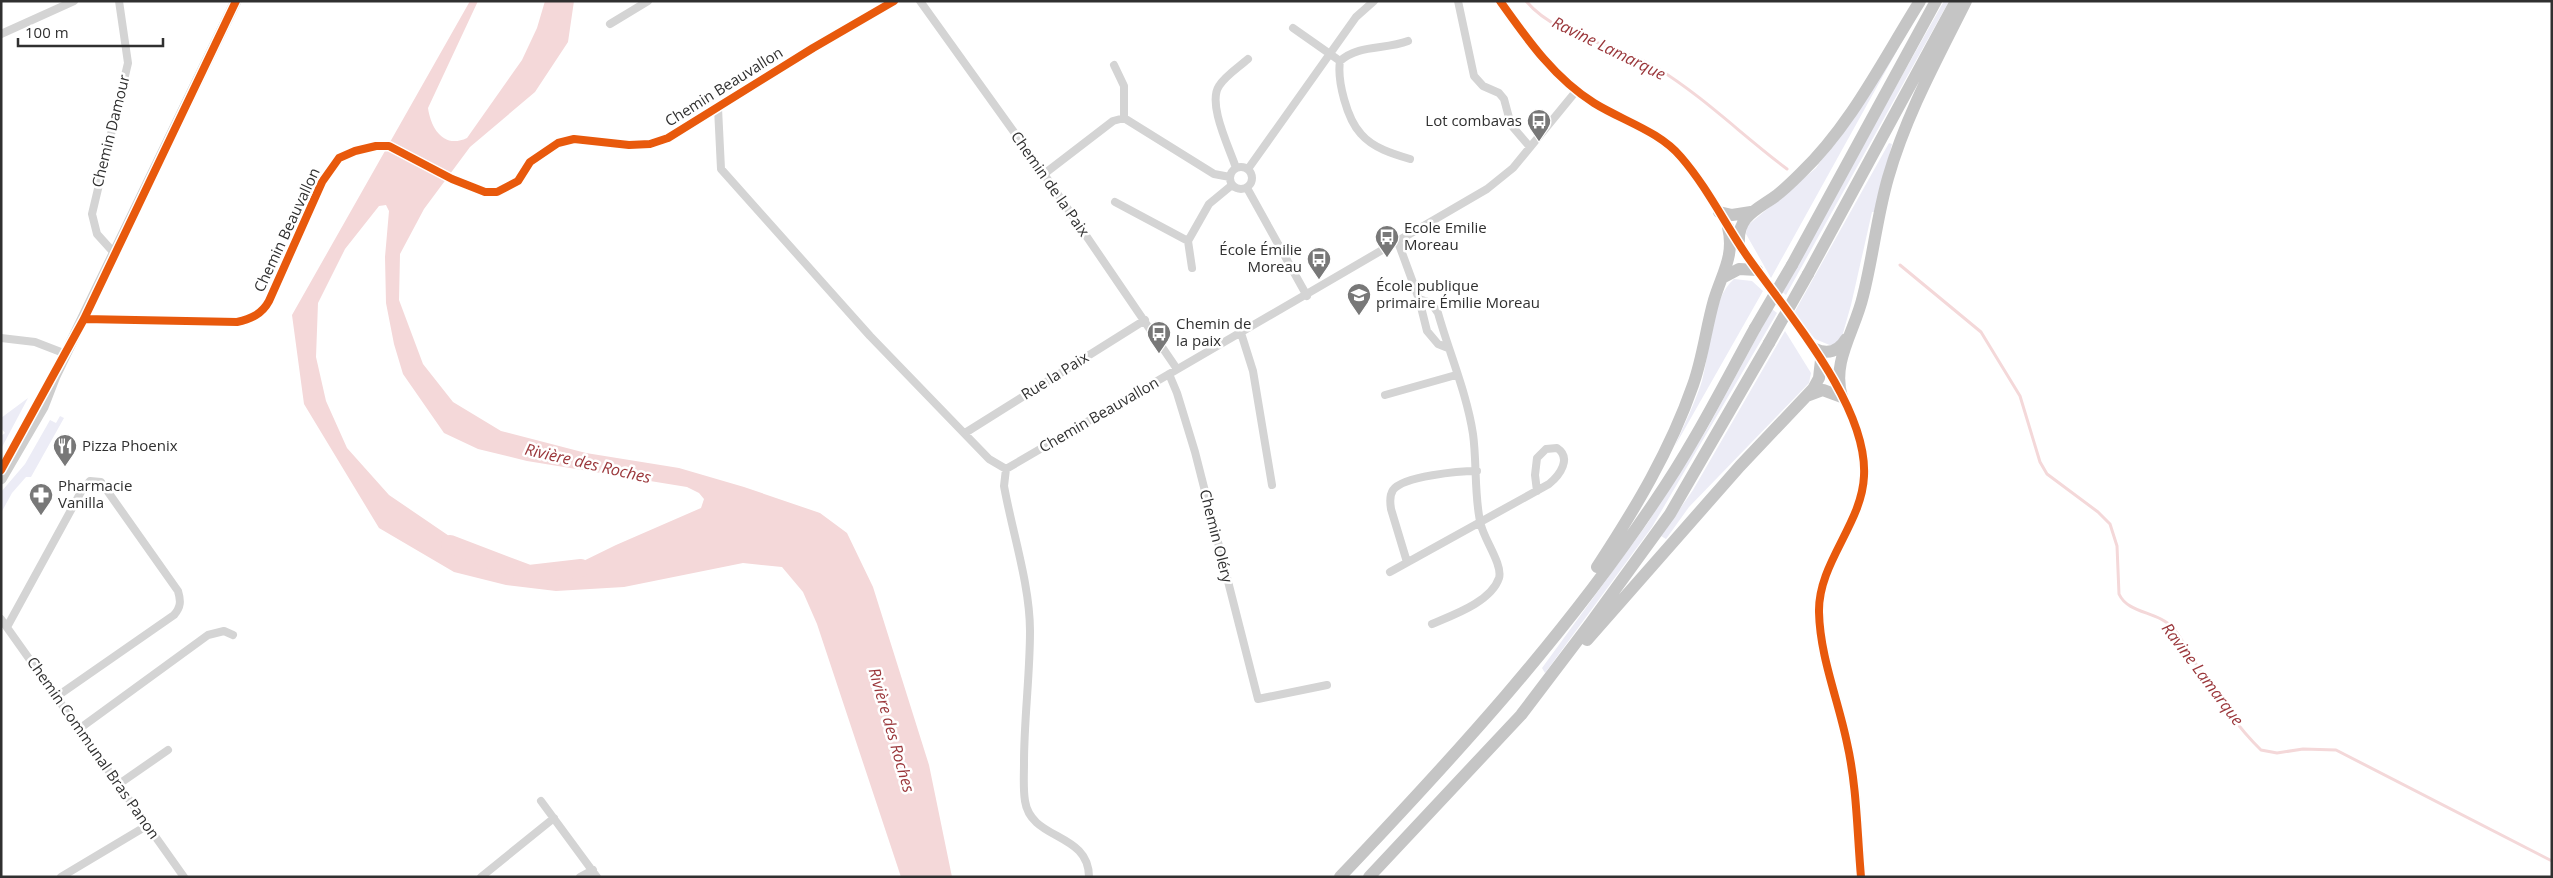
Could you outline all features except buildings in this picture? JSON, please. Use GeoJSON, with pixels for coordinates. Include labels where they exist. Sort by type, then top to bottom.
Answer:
{"type":"FeatureCollection","features":[{"type":"Feature","properties":{"kind":"highway"},"geometry":{"type":"LineString","coordinates":[[1739,244],[1739,229],[1751,212],[1774,197],[1821,154],[1840,130],[1920,1]]}},
{"type":"Feature","properties":{"kind":"highway"},"geometry":{"type":"LineString","coordinates":[[1340,877],[1437,776],[1539,657],[1656,500],[1687,450],[1792,265],[1936,1]]}},
{"type":"Feature","properties":{"kind":"highway"},"geometry":{"type":"LineString","coordinates":[[1521,715],[1670,514],[1770,343],[1956,1]]}},
{"type":"Feature","properties":{"kind":"highway"},"geometry":{"type":"LineString","coordinates":[[1842,397],[1838,379],[1839,361],[1854,326],[1863,297],[1888,179],[1896,152],[1917,97],[1966,1]]}},
{"type":"Feature","properties":{"kind":"highway"},"geometry":{"type":"LineString","coordinates":[[1719,212],[1732,215],[1751,212]]}},
{"type":"Feature","properties":{"kind":"highway"},"geometry":{"type":"LineString","coordinates":[[1539,657],[1634,512],[1658,468],[1693,384],[1714,298],[1730,253],[1728,227]]}},
{"type":"Feature","properties":{"kind":"highway"},"geometry":{"type":"LineString","coordinates":[[1722,278],[1738,269],[1757,270]]}},
{"type":"Feature","properties":{"kind":"highway"},"geometry":{"type":"LineString","coordinates":[[1369,877],[1521,715],[1740,466],[1805,397],[1816,383],[1818,354],[1839,348],[1854,326]]}},
{"type":"Feature","properties":{"kind":"highway"},"geometry":{"type":"LineString","coordinates":[[1805,397],[1823,390],[1842,397]]}},
{"type":"Feature","properties":{"kind":"main road"},"geometry":{"type":"LineString","coordinates":[[1,479],[43,407],[55,376],[236,1]]}},
{"type":"Feature","properties":{"kind":"main road"},"geometry":{"type":"LineString","coordinates":[[1,470],[37,404],[55,376]]}},
{"type":"Feature","properties":{"kind":"street"},"geometry":{"type":"LineString","coordinates":[[1,34],[74,1]]}},
{"type":"Feature","properties":{"kind":"street","name":"Chemin Damour"},"geometry":{"type":"LineString","coordinates":[[115,254],[97,234],[92,214],[128,63],[120,1]]}},
{"type":"Feature","properties":{"kind":"street"},"geometry":{"type":"LineString","coordinates":[[610,24],[648,1]]}},
{"type":"Feature","properties":{"kind":"street","name":"Chemin Beauvallon"},"geometry":{"type":"LineString","coordinates":[[84,319],[237,322],[252,318],[266,308],[322,182],[339,158],[355,151],[376,146],[389,146],[452,179],[485,192],[497,192],[518,181],[530,162],[558,143],[574,139],[628,145],[650,144],[668,138],[813,48],[894,1]]}},
{"type":"Feature","properties":{"kind":"street","name":"Chemin de la Paix"},"geometry":{"type":"LineString","coordinates":[[920,1],[1044,174],[1177,369]]}},
{"type":"Feature","properties":{"kind":"street"},"geometry":{"type":"LineString","coordinates":[[1248,169],[1356,17],[1374,1]]}},
{"type":"Feature","properties":{"kind":"street"},"geometry":{"type":"LineString","coordinates":[[1458,1],[1474,76],[1483,86],[1498,93],[1504,99],[1511,125],[1530,147]]}},
{"type":"Feature","properties":{"kind":"street"},"geometry":{"type":"LineString","coordinates":[[1500,1],[1552,68],[1592,102],[1656,136],[1672,148],[1694,173],[1739,244],[1818,354],[1842,397],[1861,440],[1864,481],[1861,497],[1822,586],[1819,620],[1825,658],[1846,739],[1853,777],[1861,877]]}},
{"type":"Feature","properties":{"kind":"street"},"geometry":{"type":"LineString","coordinates":[[1293,28],[1340,61]]}},
{"type":"Feature","properties":{"kind":"street"},"geometry":{"type":"LineString","coordinates":[[1408,41],[1397,45],[1349,52],[1340,61],[1338,73],[1344,101],[1361,134],[1383,150],[1410,159]]}},
{"type":"Feature","properties":{"kind":"street"},"geometry":{"type":"LineString","coordinates":[[1192,268],[1188,241],[1209,204],[1231,181],[1236,168],[1216,109],[1215,96],[1219,85],[1248,59]]}},
{"type":"Feature","properties":{"kind":"street"},"geometry":{"type":"LineString","coordinates":[[1114,65],[1124,86],[1124,118]]}},
{"type":"Feature","properties":{"kind":"street","name":"Chemin Beauvallon"},"geometry":{"type":"LineString","coordinates":[[718,108],[721,169],[870,336],[989,459],[1006,469],[1307,296],[1488,189],[1513,168],[1577,90]]}},
{"type":"Feature","properties":{"kind":"street"},"geometry":{"type":"LineString","coordinates":[[1044,174],[1113,121],[1124,118],[1208,170],[1231,181],[1236,189],[1247,188],[1252,182],[1252,175],[1248,169]]}},
{"type":"Feature","properties":{"kind":"street"},"geometry":{"type":"LineString","coordinates":[[1236,168],[1248,169]]}},
{"type":"Feature","properties":{"kind":"street"},"geometry":{"type":"LineString","coordinates":[[1247,188],[1307,296]]}},
{"type":"Feature","properties":{"kind":"street"},"geometry":{"type":"LineString","coordinates":[[1116,202],[1188,241]]}},
{"type":"Feature","properties":{"kind":"street"},"geometry":{"type":"LineString","coordinates":[[1398,242],[1419,299],[1427,331],[1438,344],[1448,348]]}},
{"type":"Feature","properties":{"kind":"street"},"geometry":{"type":"LineString","coordinates":[[1419,299],[1426,300],[1436,307],[1456,375],[1472,432],[1477,470],[1480,523],[1485,539],[1498,562],[1499,578],[1473,607],[1432,624]]}},
{"type":"Feature","properties":{"kind":"street","name":"Rue la Paix"},"geometry":{"type":"LineString","coordinates":[[965,433],[1145,320]]}},
{"type":"Feature","properties":{"kind":"street"},"geometry":{"type":"LineString","coordinates":[[1240,333],[1253,371],[1272,485]]}},
{"type":"Feature","properties":{"kind":"street"},"geometry":{"type":"LineString","coordinates":[[1,338],[36,342],[66,354]]}},
{"type":"Feature","properties":{"kind":"street","name":"Chemin Oléry"},"geometry":{"type":"LineString","coordinates":[[1169,374],[1178,393],[1195,452],[1258,699],[1327,685]]}},
{"type":"Feature","properties":{"kind":"street"},"geometry":{"type":"LineString","coordinates":[[1385,395],[1456,375]]}},
{"type":"Feature","properties":{"kind":"street"},"geometry":{"type":"LineString","coordinates":[[1390,572],[1538,491],[1549,484],[1560,473],[1564,460],[1561,450],[1556,448],[1546,449],[1536,458],[1535,475],[1538,491]]}},
{"type":"Feature","properties":{"kind":"street"},"geometry":{"type":"LineString","coordinates":[[1006,469],[1004,486],[1026,593],[1030,630],[1024,720],[1025,802],[1031,817],[1040,826],[1080,849],[1089,867],[1089,877]]}},
{"type":"Feature","properties":{"kind":"street"},"geometry":{"type":"LineString","coordinates":[[1407,562],[1391,509],[1390,501],[1394,489],[1401,484],[1437,474],[1477,470]]}},
{"type":"Feature","properties":{"kind":"street"},"geometry":{"type":"LineString","coordinates":[[7,627],[82,490],[90,482],[101,482],[178,591],[181,600],[179,609],[174,615],[56,697]]}},
{"type":"Feature","properties":{"kind":"street","name":"Chemin Communal Bras Panon"},"geometry":{"type":"LineString","coordinates":[[1,619],[184,877]]}},
{"type":"Feature","properties":{"kind":"street"},"geometry":{"type":"LineString","coordinates":[[79,730],[208,635],[224,631],[233,635]]}},
{"type":"Feature","properties":{"kind":"street"},"geometry":{"type":"LineString","coordinates":[[119,784],[168,750]]}},
{"type":"Feature","properties":{"kind":"street"},"geometry":{"type":"LineString","coordinates":[[541,801],[595,873],[580,877]]}},
{"type":"Feature","properties":{"kind":"street"},"geometry":{"type":"LineString","coordinates":[[481,877],[554,818]]}},
{"type":"Feature","properties":{"kind":"street"},"geometry":{"type":"LineString","coordinates":[[61,877],[148,825]]}},
{"type":"Feature","properties":{"kind":"shaded area"},"geometry":{"type":"Polygon","coordinates":[[[1944,1],[1949,1],[1786,295],[1781,291],[1944,1]]]}},
{"type":"Feature","properties":{"kind":"shaded area"},"geometry":{"type":"Polygon","coordinates":[[[1899,47],[1771,278],[1746,234],[1747,226],[1816,168],[1899,47]]]}},
{"type":"Feature","properties":{"kind":"shaded area"},"geometry":{"type":"Polygon","coordinates":[[[1889,143],[1892,144],[1875,212],[1872,212],[1851,305],[1841,340],[1832,346],[1815,339],[1794,313],[1889,143]]]}},
{"type":"Feature","properties":{"kind":"shaded area"},"geometry":{"type":"Polygon","coordinates":[[[1734,279],[1752,281],[1763,291],[1675,446],[1702,381],[1712,327],[1720,299],[1734,279]]]}},
{"type":"Feature","properties":{"kind":"shaded area"},"geometry":{"type":"Polygon","coordinates":[[[1772,309],[1777,313],[1652,527],[1545,673],[1542,668],[1647,524],[1707,429],[1772,309]]]}},
{"type":"Feature","properties":{"kind":"shaded area"},"geometry":{"type":"Polygon","coordinates":[[[1785,331],[1811,373],[1809,383],[1689,507],[1666,539],[1661,536],[1693,490],[1785,331]]]}},
{"type":"Feature","properties":{"kind":"shaded area"},"geometry":{"type":"Polygon","coordinates":[[[28,398],[1,449],[1,436],[5,433],[1,428],[1,418],[28,398]]]}},
{"type":"Feature","properties":{"kind":"shaded area"},"geometry":{"type":"Polygon","coordinates":[[[60,416],[64,418],[31,477],[26,477],[12,493],[1,513],[1,492],[25,464],[50,420],[56,423],[60,416]]]}},
{"type":"Feature","properties":{"kind":"water","name":"Rivière des Roches"},"geometry":{"type":"Polygon","coordinates":[[[470,1],[478,1],[428,108],[436,130],[445,139],[452,141],[467,138],[522,60],[537,28],[545,1],[574,1],[568,42],[535,92],[470,147],[424,209],[400,254],[399,300],[423,364],[453,402],[501,431],[586,453],[679,468],[744,487],[820,513],[847,533],[873,587],[929,765],[952,877],[901,877],[817,624],[803,592],[782,567],[743,563],[624,587],[556,591],[506,585],[454,572],[379,528],[304,404],[292,315],[470,1]],[[386,205],[379,206],[345,249],[318,303],[316,357],[326,401],[347,448],[389,495],[477,555],[502,566],[529,574],[550,574],[569,568],[701,508],[704,499],[699,493],[687,487],[527,461],[478,449],[444,433],[403,374],[394,344],[386,303],[385,257],[389,211],[386,205]]]}},
{"type":"Feature","properties":{"kind":"waterway","name":"Ravine Lamarque"},"geometry":{"type":"LineString","coordinates":[[1526,1],[1539,14],[1554,24],[1624,52],[1657,68],[1691,91],[1787,169]]}},
{"type":"Feature","properties":{"kind":"waterway","name":"Ravine Lamarque"},"geometry":{"type":"LineString","coordinates":[[1900,265],[1981,332],[2020,396],[2040,462],[2047,474],[2098,512],[2110,524],[2117,546],[2119,594],[2123,601],[2136,609],[2160,618],[2173,628],[2226,708],[2261,750],[2277,753],[2303,749],[2336,750],[2552,861]]}},
{"type":"Feature","properties":{"kind":"waterway"},"geometry":{"type":"LineString","coordinates":[[450,544],[529,574],[581,568]]}},
{"type":"Feature","properties":{"kind":"cycle path"},"geometry":{"type":"LineString","coordinates":[[1,470],[84,319],[236,1]]}},
{"type":"Feature","properties":{"kind":"cycle path"},"geometry":{"type":"LineString","coordinates":[[84,319],[237,322],[247,319],[259,313],[269,301],[322,182],[339,158],[355,151],[376,146],[389,146],[452,179],[485,192],[497,192],[518,181],[530,162],[558,143],[574,139],[629,145],[650,144],[668,138],[813,48],[894,1]]}},
{"type":"Feature","properties":{"kind":"cycle path"},"geometry":{"type":"LineString","coordinates":[[1500,1],[1542,57],[1566,82],[1594,103],[1662,140],[1681,157],[1708,193],[1747,256],[1822,361],[1839,390],[1853,420],[1862,448],[1864,476],[1861,494],[1856,511],[1825,577],[1819,612],[1826,662],[1850,760],[1855,793],[1861,877]]}},
{"type":"Feature","properties":{"kind":"place","name":"Lot combavas"},"geometry":{"type":"Point","coordinates":[1539,142]}},
{"type":"Feature","properties":{"kind":"place","name":"Ecole Emilie Moreau"},"geometry":{"type":"Point","coordinates":[1387,258]}},
{"type":"Feature","properties":{"kind":"place","name":"École Émilie Moreau"},"geometry":{"type":"Point","coordinates":[1319,280]}},
{"type":"Feature","properties":{"kind":"place","name":"École publique primaire Émilie Moreau"},"geometry":{"type":"Point","coordinates":[1359,316]}},
{"type":"Feature","properties":{"kind":"place","name":"Chemin de la paix"},"geometry":{"type":"Point","coordinates":[1159,354]}},
{"type":"Feature","properties":{"kind":"place","name":"Pizza Phoenix"},"geometry":{"type":"Point","coordinates":[65,467]}},
{"type":"Feature","properties":{"kind":"place","name":"Pharmacie Vanilla"},"geometry":{"type":"Point","coordinates":[41,516]}}]}
